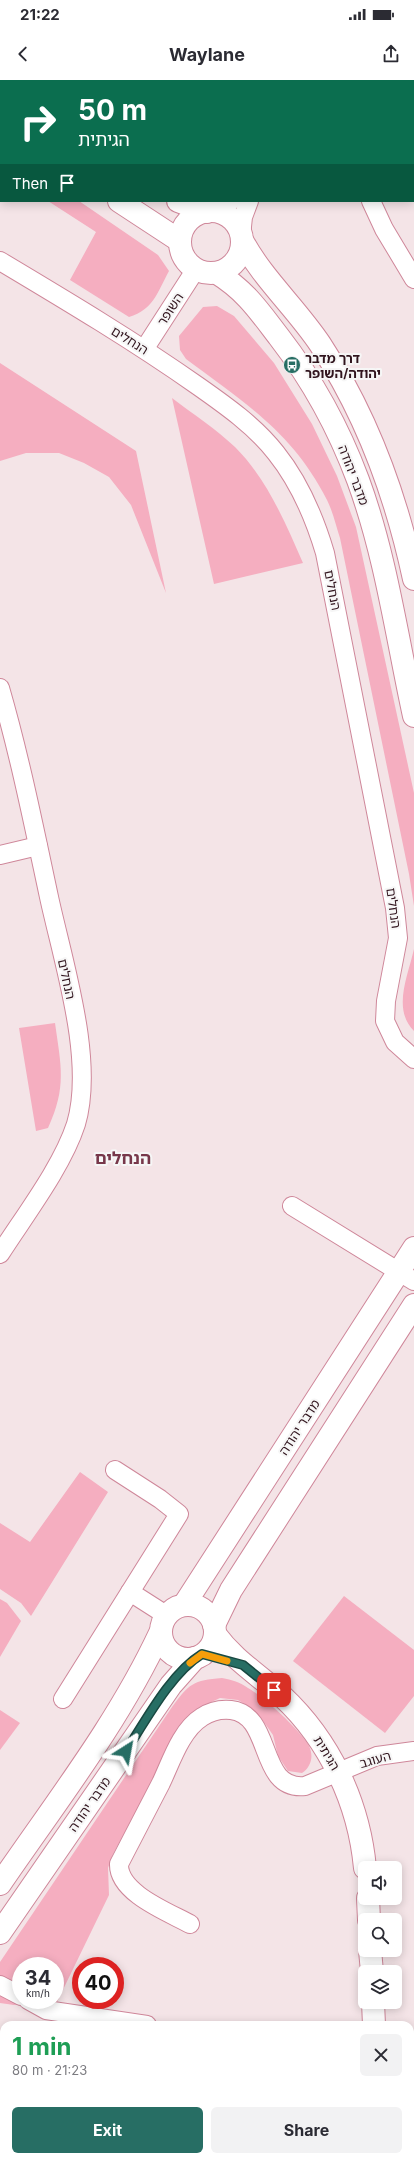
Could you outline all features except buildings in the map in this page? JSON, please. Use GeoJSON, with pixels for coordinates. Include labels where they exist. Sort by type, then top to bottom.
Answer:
{"type":"FeatureCollection","features":[{"type":"Feature","properties":{"kind":"street"},"geometry":{"type":"LineString","coordinates":[[121,202],[180,241]]}},
{"type":"Feature","properties":{"kind":"street"},"geometry":{"type":"LineString","coordinates":[[181,202],[209,211],[222,213],[234,221],[252,258],[319,343],[361,413],[393,494],[414,579]]}},
{"type":"Feature","properties":{"kind":"street"},"geometry":{"type":"LineString","coordinates":[[229,202],[209,211],[200,213],[191,219],[182,230],[180,241],[186,261],[206,271],[234,263],[240,254],[243,217],[249,202]]}},
{"type":"Feature","properties":{"kind":"street"},"geometry":{"type":"LineString","coordinates":[[371,202],[384,229],[414,279]]}},
{"type":"Feature","properties":{"kind":"street","name":"הנחלים"},"geometry":{"type":"LineString","coordinates":[[0,261],[145,348],[230,409],[275,451],[298,484],[315,520],[325,553],[395,908],[398,938],[386,1001],[385,1021],[395,1042],[414,1059]]}},
{"type":"Feature","properties":{"kind":"street","name":"השופר"},"geometry":{"type":"LineString","coordinates":[[145,348],[206,271]]}},
{"type":"Feature","properties":{"kind":"street","name":"מדבר יהודה"},"geometry":{"type":"LineString","coordinates":[[206,271],[241,289],[254,304],[296,359],[335,426],[358,480],[375,534],[414,716]]}},
{"type":"Feature","properties":{"kind":"street","name":"הנחלים"},"geometry":{"type":"LineString","coordinates":[[0,688],[16,748],[78,1035],[81,1098],[76,1123],[67,1146],[0,1254]]}},
{"type":"Feature","properties":{"kind":"street"},"geometry":{"type":"LineString","coordinates":[[0,855],[38,846]]}},
{"type":"Feature","properties":{"kind":"street"},"geometry":{"type":"LineString","coordinates":[[292,1206],[406,1276]]}},
{"type":"Feature","properties":{"kind":"street","name":"מדבר יהודה"},"geometry":{"type":"LineString","coordinates":[[0,1884],[120,1710],[170,1618],[406,1276],[414,1248]]}},
{"type":"Feature","properties":{"kind":"street"},"geometry":{"type":"LineString","coordinates":[[215,1630],[210,1616],[202,1609],[193,1605],[170,1618],[163,1644],[169,1652],[186,1660],[207,1652],[213,1644],[215,1630],[235,1584],[414,1305]]}},
{"type":"Feature","properties":{"kind":"street"},"geometry":{"type":"LineString","coordinates":[[62,1699],[179,1514],[160,1499],[115,1470]]}},
{"type":"Feature","properties":{"kind":"street"},"geometry":{"type":"LineString","coordinates":[[130,1592],[170,1618]]}},
{"type":"Feature","properties":{"kind":"street","name":"הגיתית"},"geometry":{"type":"LineString","coordinates":[[215,1630],[225,1648],[243,1665],[266,1682],[300,1715],[316,1735],[338,1772],[357,1822],[364,1861]]}},
{"type":"Feature","properties":{"kind":"street","name":"מדבר יהודה"},"geometry":{"type":"LineString","coordinates":[[0,1933],[171,1685],[199,1656]]}},
{"type":"Feature","properties":{"kind":"street","name":"הגיתית"},"geometry":{"type":"LineString","coordinates":[[199,1656],[243,1665]]}},
{"type":"Feature","properties":{"kind":"street","name":"העוגב"},"geometry":{"type":"LineString","coordinates":[[190,1924],[131,1891],[119,1873],[120,1864],[185,1735],[202,1717],[222,1710],[233,1710],[245,1715],[254,1724],[277,1775],[294,1787],[305,1786],[377,1756],[414,1751]]}},
{"type":"Feature","properties":{"kind":"street"},"geometry":{"type":"LineString","coordinates":[[0,1985],[12,1991]]}},
{"type":"Feature","properties":{"kind":"street"},"geometry":{"type":"LineString","coordinates":[[44,2009],[120,2021]]}},
{"type":"Feature","properties":{"kind":"street"},"geometry":{"type":"LineString","coordinates":[[373,2009],[374,2021]]}},
{"type":"Feature","properties":{"kind":"shaded area"},"geometry":{"type":"Polygon","coordinates":[[[50,202],[80,202],[158,255],[169,271],[154,299],[144,310],[137,314],[129,317],[70,280],[96,232],[50,202]]]}},
{"type":"Feature","properties":{"kind":"shaded area"},"geometry":{"type":"Polygon","coordinates":[[[217,306],[234,316],[274,363],[312,424],[337,476],[356,527],[414,793],[414,906],[409,874],[340,538],[333,514],[314,477],[299,456],[283,438],[248,405],[186,359],[180,350],[179,336],[203,307],[217,306]]]}},
{"type":"Feature","properties":{"kind":"shaded area"},"geometry":{"type":"Polygon","coordinates":[[[0,363],[136,451],[166,593],[131,505],[109,477],[84,463],[59,453],[26,453],[0,461],[0,363]]]}},
{"type":"Feature","properties":{"kind":"shaded area"},"geometry":{"type":"Polygon","coordinates":[[[172,398],[220,434],[246,459],[266,487],[303,563],[214,584],[172,398]]]}},
{"type":"Feature","properties":{"kind":"shaded area"},"geometry":{"type":"Polygon","coordinates":[[[414,949],[414,1031],[407,1022],[403,1003],[406,981],[414,949]]]}},
{"type":"Feature","properties":{"kind":"shaded area"},"geometry":{"type":"Polygon","coordinates":[[[55,1023],[61,1076],[58,1100],[48,1128],[36,1131],[19,1028],[55,1023]]]}},
{"type":"Feature","properties":{"kind":"shaded area"},"geometry":{"type":"Polygon","coordinates":[[[80,1472],[108,1492],[31,1616],[21,1603],[0,1589],[0,1523],[30,1542],[80,1472]]]}},
{"type":"Feature","properties":{"kind":"shaded area"},"geometry":{"type":"Polygon","coordinates":[[[344,1596],[414,1650],[414,1696],[385,1733],[293,1661],[344,1596]]]}},
{"type":"Feature","properties":{"kind":"shaded area"},"geometry":{"type":"Polygon","coordinates":[[[0,1599],[7,1603],[21,1621],[0,1657],[0,1599]]]}},
{"type":"Feature","properties":{"kind":"shaded area"},"geometry":{"type":"Polygon","coordinates":[[[222,1678],[233,1680],[255,1692],[281,1714],[298,1731],[311,1750],[311,1761],[308,1768],[302,1773],[288,1771],[278,1756],[273,1735],[261,1718],[251,1708],[238,1700],[220,1698],[203,1706],[185,1721],[113,1854],[108,1868],[109,1895],[79,1957],[72,1957],[72,1971],[64,1988],[64,1957],[12,1957],[12,2005],[0,2003],[0,1962],[172,1707],[188,1688],[204,1680],[222,1678]]]}},
{"type":"Feature","properties":{"kind":"shaded area"},"geometry":{"type":"Polygon","coordinates":[[[0,1710],[20,1723],[0,1750],[0,1710]]]}},
{"type":"Feature","properties":{"kind":"slow traffic"},"geometry":{"type":"LineString","coordinates":[[190,1663],[202,1654],[227,1661]]}},
{"type":"Feature","properties":{"kind":"place","name":"דרך מדבר יהודה/השופר"},"geometry":{"type":"Point","coordinates":[292,365]}},
{"type":"Feature","properties":{"kind":"district","name":"הנחלים"},"geometry":{"type":"Point","coordinates":[123,1158]}},
{"type":"Feature","properties":{"kind":"route"},"geometry":{"type":"LineString","coordinates":[[126,1751],[181,1672],[195,1658],[202,1654],[243,1665],[266,1682],[274,1690]]}}]}
